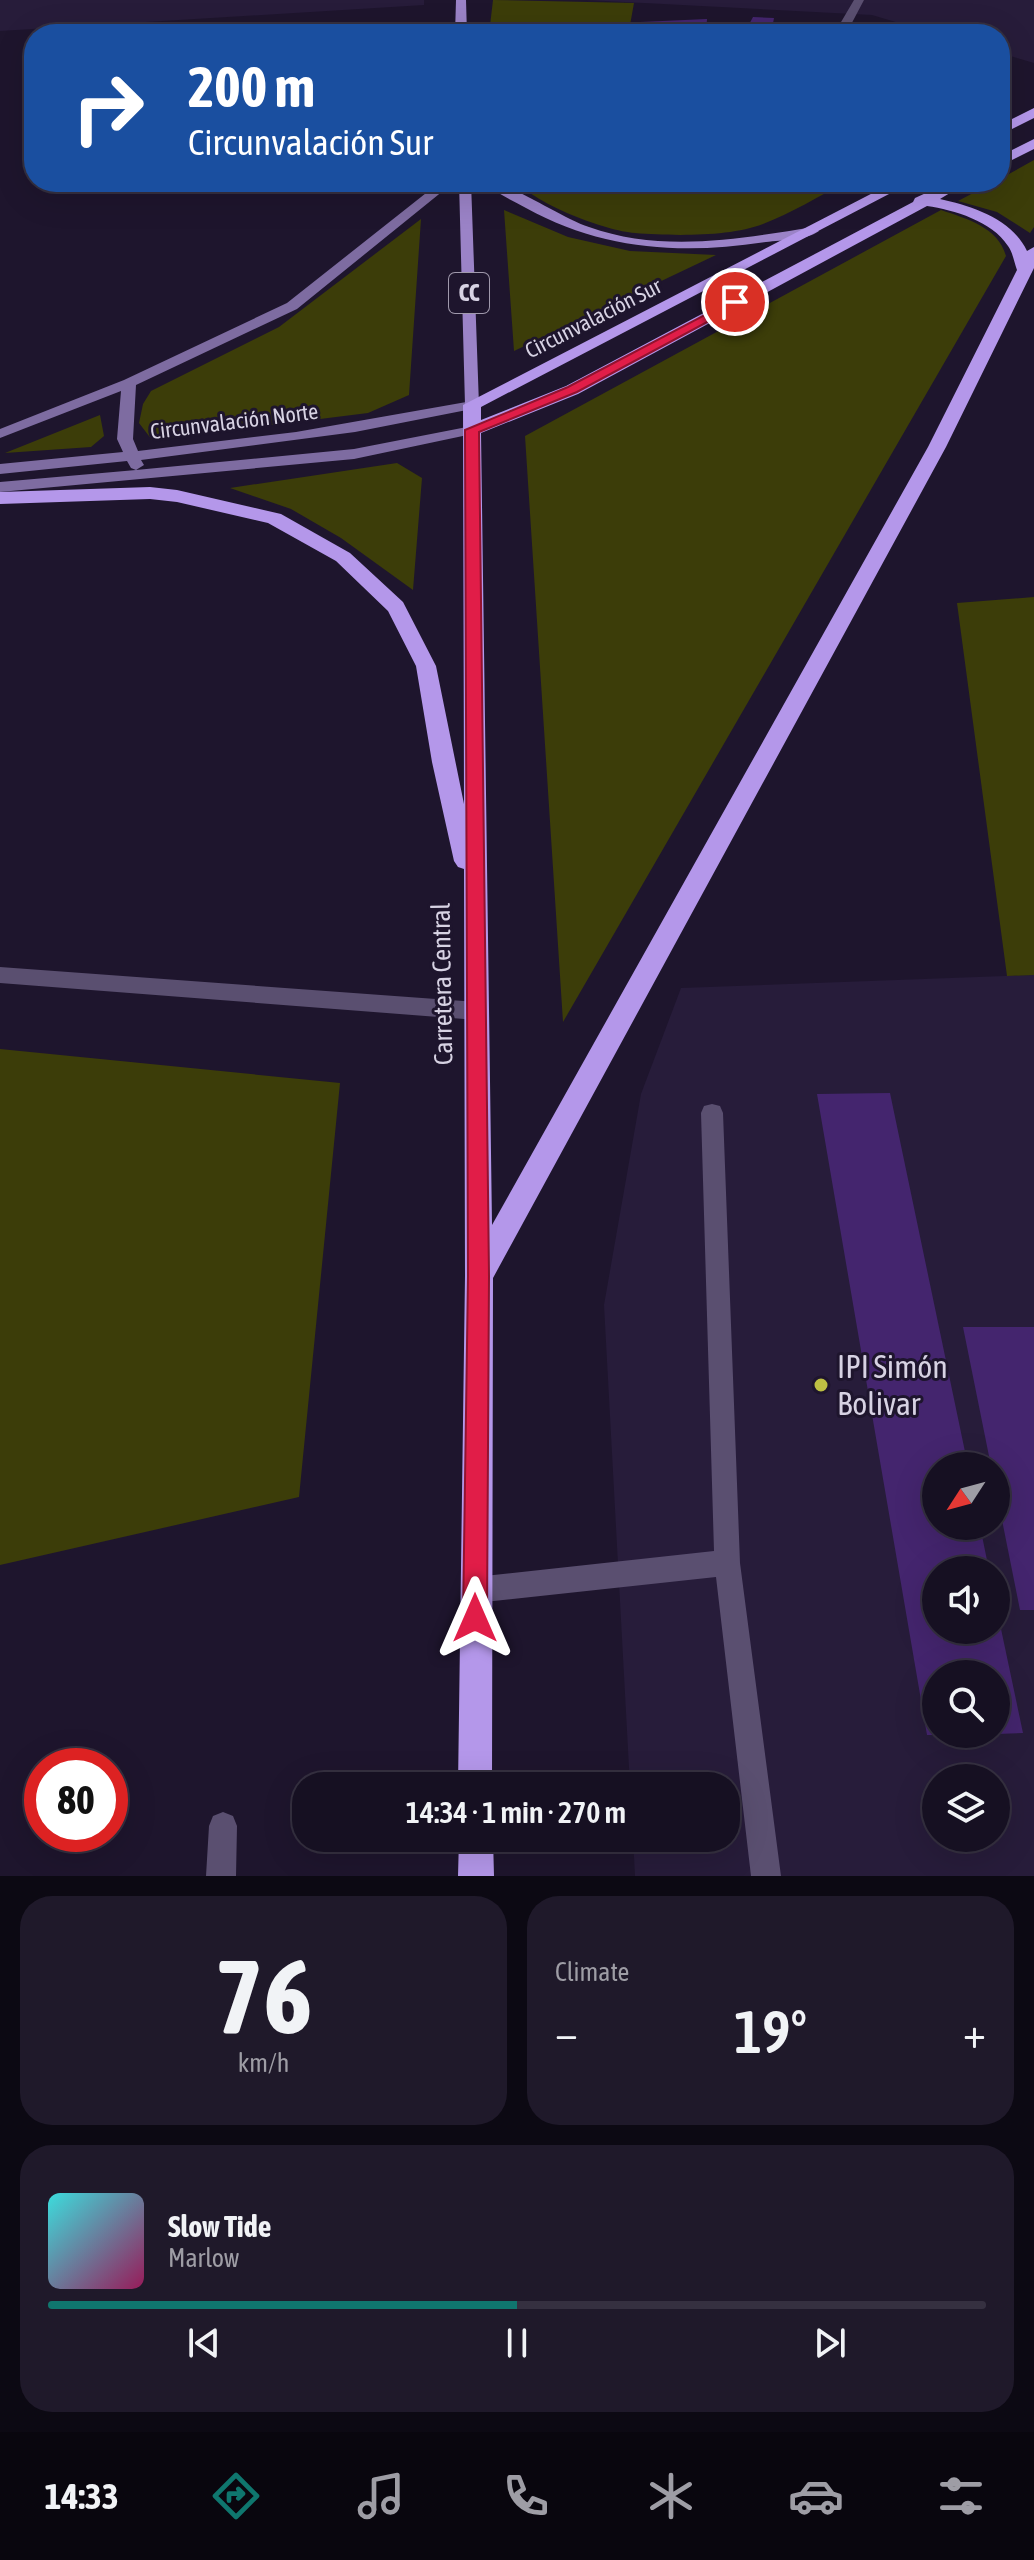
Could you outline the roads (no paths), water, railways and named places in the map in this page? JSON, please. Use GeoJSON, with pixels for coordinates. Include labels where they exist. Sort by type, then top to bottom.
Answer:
{"type":"FeatureCollection","features":[{"type":"Feature","properties":{"kind":"highway"},"geometry":{"type":"LineString","coordinates":[[1010,125],[1034,112]]}},
{"type":"Feature","properties":{"kind":"highway"},"geometry":{"type":"LineString","coordinates":[[1010,156],[1034,143]]}},
{"type":"Feature","properties":{"kind":"highway","name":"Circunvalación Sur"},"geometry":{"type":"LineString","coordinates":[[472,405],[886,192]]}},
{"type":"Feature","properties":{"kind":"highway","name":"Circunvalación Sur"},"geometry":{"type":"LineString","coordinates":[[472,430],[572,390],[942,192]]}},
{"type":"Feature","properties":{"kind":"highway"},"geometry":{"type":"LineString","coordinates":[[479,1276],[937,447],[1029,260],[989,221],[956,208],[925,201],[875,198]]}},
{"type":"Feature","properties":{"kind":"highway","name":"Carretera Central"},"geometry":{"type":"LineString","coordinates":[[472,405],[479,1276],[475,1772]]}},
{"type":"Feature","properties":{"kind":"highway"},"geometry":{"type":"LineString","coordinates":[[0,498],[150,493],[177,496],[274,518],[343,557],[396,607],[426,666],[443,762],[476,903]]}},
{"type":"Feature","properties":{"kind":"highway"},"geometry":{"type":"LineString","coordinates":[[476,1852],[476,1876]]}},
{"type":"Feature","properties":{"kind":"main road"},"geometry":{"type":"LineString","coordinates":[[461,0],[461,24]]}},
{"type":"Feature","properties":{"kind":"main road"},"geometry":{"type":"LineString","coordinates":[[0,434],[129,383],[292,306],[435,192]]}},
{"type":"Feature","properties":{"kind":"main road","name":"Carretera Central"},"geometry":{"type":"LineString","coordinates":[[465,192],[472,405]]}},
{"type":"Feature","properties":{"kind":"main road"},"geometry":{"type":"LineString","coordinates":[[507,192],[549,216],[617,240],[688,245],[746,242],[813,231]]}},
{"type":"Feature","properties":{"kind":"main road"},"geometry":{"type":"LineString","coordinates":[[129,383],[125,439],[132,456],[146,475]]}},
{"type":"Feature","properties":{"kind":"main road","name":"Circunvalación Norte"},"geometry":{"type":"LineString","coordinates":[[0,469],[132,456],[396,422],[472,405]]}},
{"type":"Feature","properties":{"kind":"main road","name":"Circunvalación Norte"},"geometry":{"type":"LineString","coordinates":[[0,487],[354,454],[472,430]]}},
{"type":"Feature","properties":{"kind":"street"},"geometry":{"type":"LineString","coordinates":[[846,24],[859,0]]}},
{"type":"Feature","properties":{"kind":"street"},"geometry":{"type":"LineString","coordinates":[[0,975],[477,1011]]}},
{"type":"Feature","properties":{"kind":"street"},"geometry":{"type":"LineString","coordinates":[[712,1113],[727,1563],[766,1876]]}},
{"type":"Feature","properties":{"kind":"street"},"geometry":{"type":"LineString","coordinates":[[475,1590],[727,1563]]}},
{"type":"Feature","properties":{"kind":"street"},"geometry":{"type":"LineString","coordinates":[[221,1876],[223,1826]]}},
{"type":"Feature","properties":{"kind":"place","name":"IPI Simón Bolivar"},"geometry":{"type":"Point","coordinates":[821,1385]}}]}
